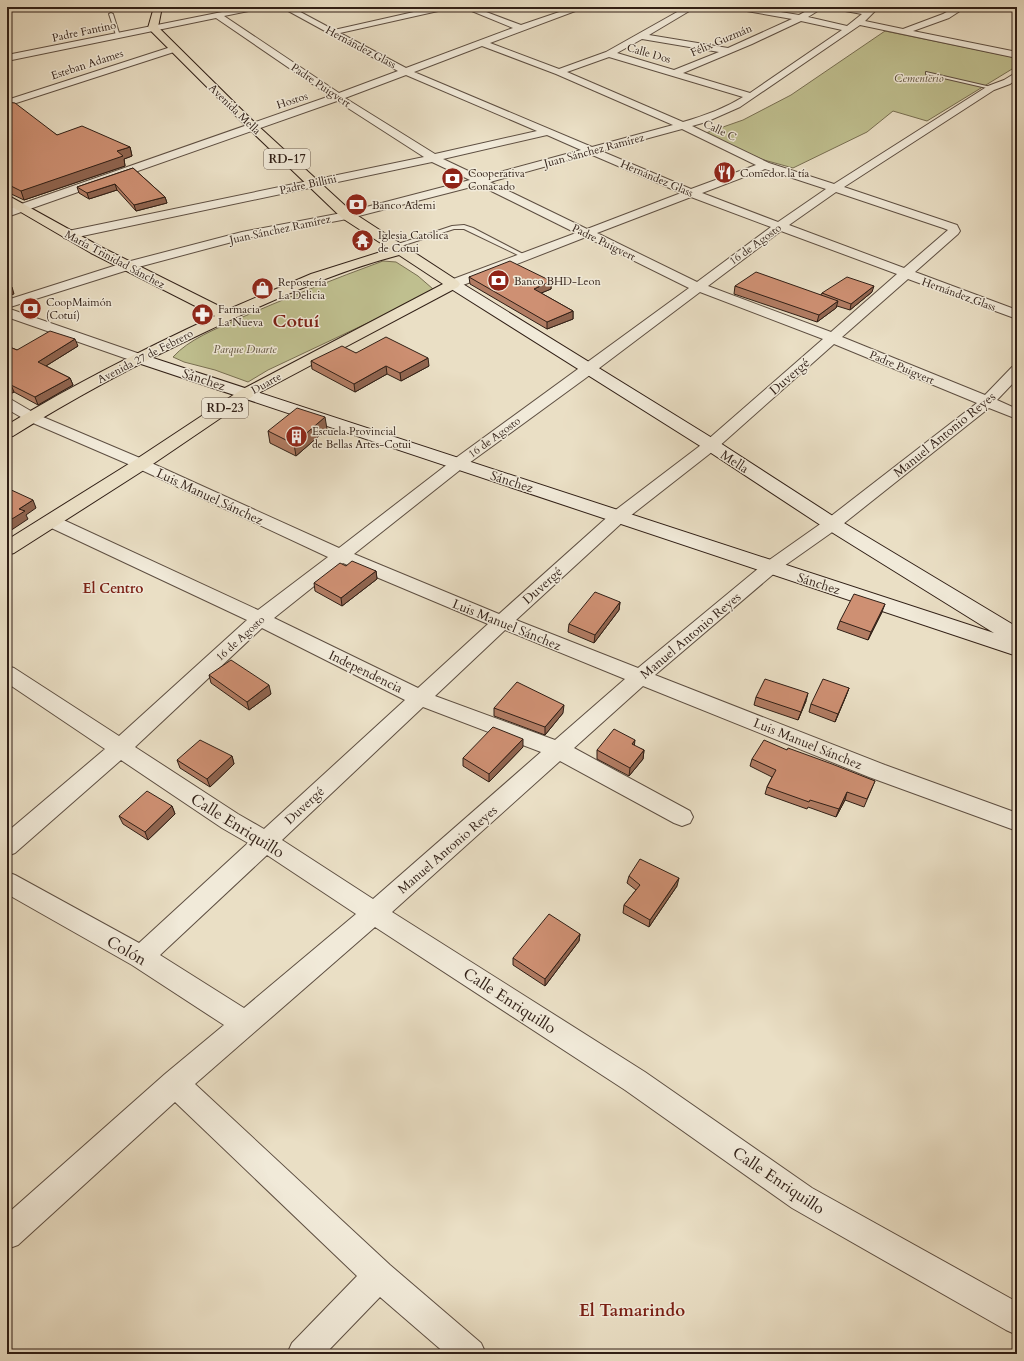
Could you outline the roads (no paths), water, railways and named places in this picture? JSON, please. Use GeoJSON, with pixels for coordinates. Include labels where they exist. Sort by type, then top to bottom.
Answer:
{"type":"FeatureCollection","features":[{"type":"Feature","properties":{"kind":"main road"},"geometry":{"type":"LineString","coordinates":[[153,28],[158,7]]}},
{"type":"Feature","properties":{"kind":"main road","name":"Avenida Mella"},"geometry":{"type":"LineString","coordinates":[[153,28],[252,126],[347,215],[454,284]]}},
{"type":"Feature","properties":{"kind":"main road","name":"María Trinidad Sánchez"},"geometry":{"type":"LineString","coordinates":[[7,199],[68,235],[225,315]]}},
{"type":"Feature","properties":{"kind":"main road","name":"Avenida 27 de Febrero"},"geometry":{"type":"LineString","coordinates":[[7,432],[31,417],[138,358],[225,315],[322,275],[397,248]]}},
{"type":"Feature","properties":{"kind":"main road","name":"Mella"},"geometry":{"type":"LineString","coordinates":[[454,284],[711,445],[832,524],[1017,637]]}},
{"type":"Feature","properties":{"kind":"main road","name":"Duarte"},"geometry":{"type":"LineString","coordinates":[[7,549],[141,464],[247,393],[454,284]]}},
{"type":"Feature","properties":{"kind":"main road","name":"Sánchez"},"geometry":{"type":"LineString","coordinates":[[138,358],[1017,648]]}},
{"type":"Feature","properties":{"kind":"street","name":"Padre Fantino"},"geometry":{"type":"LineString","coordinates":[[7,58],[259,7]]}},
{"type":"Feature","properties":{"kind":"street","name":"Hernández Glass"},"geometry":{"type":"LineString","coordinates":[[285,7],[407,72],[691,193],[1017,315]]}},
{"type":"Feature","properties":{"kind":"street"},"geometry":{"type":"LineString","coordinates":[[334,32],[446,7]]}},
{"type":"Feature","properties":{"kind":"street"},"geometry":{"type":"LineString","coordinates":[[466,7],[521,28]]}},
{"type":"Feature","properties":{"kind":"street","name":"Hostos"},"geometry":{"type":"LineString","coordinates":[[7,213],[338,97],[521,28],[582,7]]}},
{"type":"Feature","properties":{"kind":"street"},"geometry":{"type":"LineString","coordinates":[[559,72],[609,54],[692,7]]}},
{"type":"Feature","properties":{"kind":"street"},"geometry":{"type":"LineString","coordinates":[[735,7],[801,18],[848,29]]}},
{"type":"Feature","properties":{"kind":"street","name":"Félix Guzmán"},"geometry":{"type":"LineString","coordinates":[[675,73],[729,51],[801,18],[820,7]]}},
{"type":"Feature","properties":{"kind":"street"},"geometry":{"type":"LineString","coordinates":[[837,7],[867,13]]}},
{"type":"Feature","properties":{"kind":"street","name":"Juan Sánchez Ramírez"},"geometry":{"type":"LineString","coordinates":[[7,304],[127,266],[246,235],[347,215],[480,181],[702,120],[737,105],[751,96],[859,22],[875,7]]}},
{"type":"Feature","properties":{"kind":"street"},"geometry":{"type":"LineString","coordinates":[[906,31],[946,16],[962,7]]}},
{"type":"Feature","properties":{"kind":"street","name":"Padre Puigvert"},"geometry":{"type":"LineString","coordinates":[[218,16],[338,97],[433,158],[585,234],[697,287],[833,338],[1017,414]]}},
{"type":"Feature","properties":{"kind":"street"},"geometry":{"type":"LineString","coordinates":[[859,22],[1017,55]]}},
{"type":"Feature","properties":{"kind":"street"},"geometry":{"type":"LineString","coordinates":[[639,36],[729,51]]}},
{"type":"Feature","properties":{"kind":"street","name":"Calle C"},"geometry":{"type":"LineString","coordinates":[[482,43],[559,72],[684,126],[765,165],[953,228]]}},
{"type":"Feature","properties":{"kind":"street","name":"Esteban Adames"},"geometry":{"type":"LineString","coordinates":[[7,103],[174,49]]}},
{"type":"Feature","properties":{"kind":"street","name":"Calle Dos"},"geometry":{"type":"LineString","coordinates":[[609,54],[751,96]]}},
{"type":"Feature","properties":{"kind":"street","name":"16 de Agosto"},"geometry":{"type":"LineString","coordinates":[[7,846],[120,748],[260,619],[339,555],[459,463],[589,369],[780,226],[835,188],[991,88],[1014,81]]}},
{"type":"Feature","properties":{"kind":"street","name":"Padre Billini"},"geometry":{"type":"LineString","coordinates":[[68,235],[313,184],[548,132]]}},
{"type":"Feature","properties":{"kind":"street"},"geometry":{"type":"LineString","coordinates":[[454,284],[765,165]]}},
{"type":"Feature","properties":{"kind":"street","name":"Duvergé"},"geometry":{"type":"LineString","coordinates":[[141,957],[502,622],[619,516],[711,445],[954,231],[953,228]]}},
{"type":"Feature","properties":{"kind":"street","name":"Sánchez"},"geometry":{"type":"LineString","coordinates":[[7,312],[138,358]]}},
{"type":"Feature","properties":{"kind":"street","name":"Manuel Antonio Reyes"},"geometry":{"type":"LineString","coordinates":[[7,1234],[244,1023],[374,913],[640,677],[771,567],[832,524],[986,402],[1017,370]]}},
{"type":"Feature","properties":{"kind":"street","name":"Luis Manuel Sánchez"},"geometry":{"type":"LineString","coordinates":[[7,404],[31,417],[141,464],[339,555],[502,622],[877,771],[1017,822]]}},
{"type":"Feature","properties":{"kind":"street","name":"Independencia"},"geometry":{"type":"LineString","coordinates":[[51,521],[260,619],[420,698],[559,750],[682,817]]}},
{"type":"Feature","properties":{"kind":"street","name":"Calle Enriquillo"},"geometry":{"type":"LineString","coordinates":[[7,673],[230,821],[265,841],[635,1081],[802,1198],[1017,1319]]}},
{"type":"Feature","properties":{"kind":"street","name":"Colón"},"geometry":{"type":"LineString","coordinates":[[7,882],[141,957],[244,1023]]}},
{"type":"Feature","properties":{"kind":"street"},"geometry":{"type":"LineString","coordinates":[[175,1084],[379,1276],[470,1354]]}},
{"type":"Feature","properties":{"kind":"street"},"geometry":{"type":"LineString","coordinates":[[303,1354],[379,1276]]}},
{"type":"Feature","properties":{"kind":"lane"},"geometry":{"type":"LineString","coordinates":[[111,14],[118,35]]}},
{"type":"Feature","properties":{"kind":"lane"},"geometry":{"type":"LineString","coordinates":[[928,73],[991,88]]}},
{"type":"Feature","properties":{"kind":"lane"},"geometry":{"type":"LineString","coordinates":[[397,248],[454,227],[464,227],[524,256]]}},
{"type":"Feature","properties":{"kind":"place","name":"Comedor la tía"},"geometry":{"type":"Point","coordinates":[724,173]}},
{"type":"Feature","properties":{"kind":"place","name":"Cooperativa Conacado"},"geometry":{"type":"Point","coordinates":[453,179]}},
{"type":"Feature","properties":{"kind":"place","name":"Banco Ademi"},"geometry":{"type":"Point","coordinates":[357,205]}},
{"type":"Feature","properties":{"kind":"place","name":"Iglesia Catolica de Cotui"},"geometry":{"type":"Point","coordinates":[362,241]}},
{"type":"Feature","properties":{"kind":"place","name":"Banco BHD-Leon"},"geometry":{"type":"Point","coordinates":[498,281]}},
{"type":"Feature","properties":{"kind":"place","name":"Repostería La Delicia"},"geometry":{"type":"Point","coordinates":[262,288]}},
{"type":"Feature","properties":{"kind":"place","name":"CoopMaimón (Cotuí)"},"geometry":{"type":"Point","coordinates":[31,308]}},
{"type":"Feature","properties":{"kind":"place","name":"Farmacia La Nueva"},"geometry":{"type":"Point","coordinates":[203,315]}},
{"type":"Feature","properties":{"kind":"place","name":"Escuela Provincial de Bellas Artes-Cotui"},"geometry":{"type":"Point","coordinates":[297,437]}},
{"type":"Feature","properties":{"kind":"district","name":"Cotuí"},"geometry":{"type":"Point","coordinates":[296,321]}},
{"type":"Feature","properties":{"kind":"district","name":"El Centro"},"geometry":{"type":"Point","coordinates":[113,588]}},
{"type":"Feature","properties":{"kind":"district","name":"El Tamarindo"},"geometry":{"type":"Point","coordinates":[632,1310]}},
{"type":"Feature","properties":{"kind":"park label","name":"Cementerio"},"geometry":{"type":"Point","coordinates":[919,78]}},
{"type":"Feature","properties":{"kind":"park label","name":"Parque Duarte"},"geometry":{"type":"Point","coordinates":[245,349]}}]}
